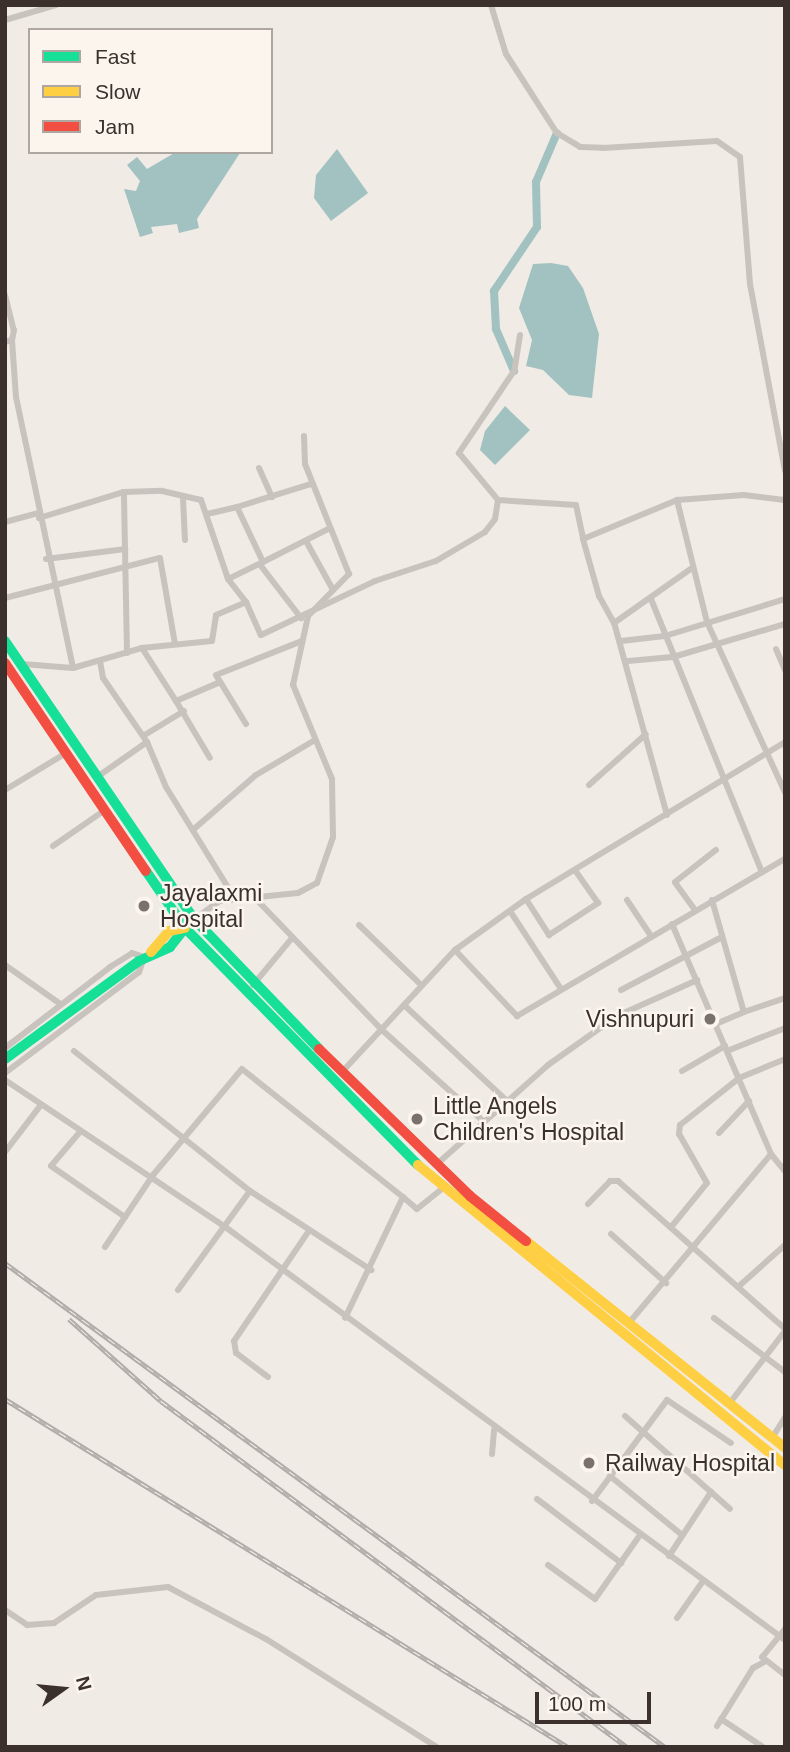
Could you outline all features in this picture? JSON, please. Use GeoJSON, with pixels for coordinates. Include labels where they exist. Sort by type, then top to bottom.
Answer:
{"type":"FeatureCollection","features":[{"type":"Feature","properties":{"kind":"main road"},"geometry":{"type":"LineString","coordinates":[[5,641],[194,919],[253,985],[437,1164],[627,1325],[785,1448]]}},
{"type":"Feature","properties":{"kind":"main road"},"geometry":{"type":"LineString","coordinates":[[6,667],[185,928],[443,1188],[785,1465]]}},
{"type":"Feature","properties":{"kind":"main road"},"geometry":{"type":"LineString","coordinates":[[5,1059],[145,957],[170,947],[185,928]]}},
{"type":"Feature","properties":{"kind":"street"},"geometry":{"type":"LineString","coordinates":[[5,20],[56,5]]}},
{"type":"Feature","properties":{"kind":"street"},"geometry":{"type":"LineString","coordinates":[[491,5],[506,54],[557,133],[580,146],[717,141],[735,149],[740,157],[751,284],[785,471]]}},
{"type":"Feature","properties":{"kind":"street"},"geometry":{"type":"LineString","coordinates":[[5,295],[12,369],[46,559],[73,668]]}},
{"type":"Feature","properties":{"kind":"street"},"geometry":{"type":"LineString","coordinates":[[520,335],[514,371],[458,453],[498,500],[576,505],[598,596],[614,623],[628,661],[667,815]]}},
{"type":"Feature","properties":{"kind":"street"},"geometry":{"type":"LineString","coordinates":[[774,403],[785,402]]}},
{"type":"Feature","properties":{"kind":"street"},"geometry":{"type":"LineString","coordinates":[[304,436],[311,484],[349,574],[304,617]]}},
{"type":"Feature","properties":{"kind":"street"},"geometry":{"type":"LineString","coordinates":[[259,468],[272,497]]}},
{"type":"Feature","properties":{"kind":"street"},"geometry":{"type":"LineString","coordinates":[[207,514],[311,484]]}},
{"type":"Feature","properties":{"kind":"street"},"geometry":{"type":"LineString","coordinates":[[5,522],[124,492],[162,491],[183,499],[201,500],[228,579],[246,603],[261,635],[304,617],[375,581],[436,561],[485,532],[495,520],[498,500]]}},
{"type":"Feature","properties":{"kind":"street"},"geometry":{"type":"LineString","coordinates":[[124,492],[127,653]]}},
{"type":"Feature","properties":{"kind":"street"},"geometry":{"type":"LineString","coordinates":[[583,539],[677,500],[744,495],[785,500]]}},
{"type":"Feature","properties":{"kind":"street"},"geometry":{"type":"LineString","coordinates":[[183,499],[185,540]]}},
{"type":"Feature","properties":{"kind":"street"},"geometry":{"type":"LineString","coordinates":[[677,500],[707,622],[785,792]]}},
{"type":"Feature","properties":{"kind":"street"},"geometry":{"type":"LineString","coordinates":[[185,928],[194,919],[234,897],[298,892],[317,883],[328,863],[334,838],[332,779],[293,685],[304,617],[262,564],[237,507]]}},
{"type":"Feature","properties":{"kind":"street"},"geometry":{"type":"LineString","coordinates":[[228,579],[330,528]]}},
{"type":"Feature","properties":{"kind":"street"},"geometry":{"type":"LineString","coordinates":[[306,541],[334,590]]}},
{"type":"Feature","properties":{"kind":"street"},"geometry":{"type":"LineString","coordinates":[[46,559],[125,549]]}},
{"type":"Feature","properties":{"kind":"street"},"geometry":{"type":"LineString","coordinates":[[5,598],[52,583],[157,558],[163,561],[175,644]]}},
{"type":"Feature","properties":{"kind":"street"},"geometry":{"type":"LineString","coordinates":[[614,623],[692,568]]}},
{"type":"Feature","properties":{"kind":"street"},"geometry":{"type":"LineString","coordinates":[[651,599],[722,781],[762,872]]}},
{"type":"Feature","properties":{"kind":"street"},"geometry":{"type":"LineString","coordinates":[[621,641],[665,636],[785,599]]}},
{"type":"Feature","properties":{"kind":"street"},"geometry":{"type":"LineString","coordinates":[[22,664],[73,668],[142,648],[212,641],[216,615],[246,603]]}},
{"type":"Feature","properties":{"kind":"street"},"geometry":{"type":"LineString","coordinates":[[628,661],[673,657],[785,624]]}},
{"type":"Feature","properties":{"kind":"street"},"geometry":{"type":"LineString","coordinates":[[246,724],[214,678],[222,670],[302,641]]}},
{"type":"Feature","properties":{"kind":"street"},"geometry":{"type":"LineString","coordinates":[[142,648],[184,711],[210,758]]}},
{"type":"Feature","properties":{"kind":"street"},"geometry":{"type":"LineString","coordinates":[[776,649],[785,670]]}},
{"type":"Feature","properties":{"kind":"street"},"geometry":{"type":"LineString","coordinates":[[100,661],[103,678],[145,739],[166,787],[194,828],[234,897]]}},
{"type":"Feature","properties":{"kind":"street"},"geometry":{"type":"LineString","coordinates":[[176,701],[218,683]]}},
{"type":"Feature","properties":{"kind":"street"},"geometry":{"type":"LineString","coordinates":[[97,776],[184,711]]}},
{"type":"Feature","properties":{"kind":"street"},"geometry":{"type":"LineString","coordinates":[[589,785],[646,734]]}},
{"type":"Feature","properties":{"kind":"street"},"geometry":{"type":"LineString","coordinates":[[194,828],[256,775],[315,740]]}},
{"type":"Feature","properties":{"kind":"street"},"geometry":{"type":"LineString","coordinates":[[341,1073],[404,1005],[419,983],[455,950],[526,900],[785,743]]}},
{"type":"Feature","properties":{"kind":"street"},"geometry":{"type":"LineString","coordinates":[[5,790],[66,753]]}},
{"type":"Feature","properties":{"kind":"street"},"geometry":{"type":"LineString","coordinates":[[53,846],[105,810]]}},
{"type":"Feature","properties":{"kind":"street"},"geometry":{"type":"LineString","coordinates":[[695,910],[675,882],[716,850]]}},
{"type":"Feature","properties":{"kind":"street"},"geometry":{"type":"LineString","coordinates":[[455,950],[517,1016],[785,859]]}},
{"type":"Feature","properties":{"kind":"street"},"geometry":{"type":"LineString","coordinates":[[526,900],[548,935],[598,903],[576,872]]}},
{"type":"Feature","properties":{"kind":"street"},"geometry":{"type":"LineString","coordinates":[[254,897],[381,1029],[483,1121]]}},
{"type":"Feature","properties":{"kind":"street"},"geometry":{"type":"LineString","coordinates":[[627,900],[651,936]]}},
{"type":"Feature","properties":{"kind":"street"},"geometry":{"type":"LineString","coordinates":[[712,900],[744,1012]]}},
{"type":"Feature","properties":{"kind":"street"},"geometry":{"type":"LineString","coordinates":[[510,911],[561,989]]}},
{"type":"Feature","properties":{"kind":"street"},"geometry":{"type":"LineString","coordinates":[[672,924],[771,1154],[785,1171]]}},
{"type":"Feature","properties":{"kind":"street"},"geometry":{"type":"LineString","coordinates":[[359,925],[419,983]]}},
{"type":"Feature","properties":{"kind":"street"},"geometry":{"type":"LineString","coordinates":[[621,990],[685,954],[722,937]]}},
{"type":"Feature","properties":{"kind":"street"},"geometry":{"type":"LineString","coordinates":[[253,985],[292,938]]}},
{"type":"Feature","properties":{"kind":"street"},"geometry":{"type":"LineString","coordinates":[[5,1073],[139,972],[145,957],[132,953],[7,1043]]}},
{"type":"Feature","properties":{"kind":"street"},"geometry":{"type":"LineString","coordinates":[[5,965],[59,1003]]}},
{"type":"Feature","properties":{"kind":"street"},"geometry":{"type":"LineString","coordinates":[[437,1164],[506,1100],[617,1016],[697,981]]}},
{"type":"Feature","properties":{"kind":"street"},"geometry":{"type":"LineString","coordinates":[[716,1024],[785,998]]}},
{"type":"Feature","properties":{"kind":"street"},"geometry":{"type":"LineString","coordinates":[[404,1005],[506,1100]]}},
{"type":"Feature","properties":{"kind":"street"},"geometry":{"type":"LineString","coordinates":[[682,1071],[726,1048],[785,1028]]}},
{"type":"Feature","properties":{"kind":"street"},"geometry":{"type":"LineString","coordinates":[[74,1051],[250,1191],[308,1233],[371,1270]]}},
{"type":"Feature","properties":{"kind":"street"},"geometry":{"type":"LineString","coordinates":[[672,1226],[707,1183],[679,1134],[680,1125],[739,1078],[785,1059]]}},
{"type":"Feature","properties":{"kind":"street"},"geometry":{"type":"LineString","coordinates":[[105,1247],[153,1175],[242,1069],[417,1209],[443,1188]]}},
{"type":"Feature","properties":{"kind":"street"},"geometry":{"type":"LineString","coordinates":[[5,1080],[79,1133],[153,1175],[495,1430],[782,1638]]}},
{"type":"Feature","properties":{"kind":"street"},"geometry":{"type":"LineString","coordinates":[[719,1133],[749,1101]]}},
{"type":"Feature","properties":{"kind":"street"},"geometry":{"type":"LineString","coordinates":[[5,1152],[40,1106]]}},
{"type":"Feature","properties":{"kind":"street"},"geometry":{"type":"LineString","coordinates":[[79,1133],[51,1166],[125,1217]]}},
{"type":"Feature","properties":{"kind":"street"},"geometry":{"type":"LineString","coordinates":[[627,1325],[666,1283],[771,1154]]}},
{"type":"Feature","properties":{"kind":"street"},"geometry":{"type":"LineString","coordinates":[[587,1204],[615,1180],[672,1226],[785,1330],[728,1405]]}},
{"type":"Feature","properties":{"kind":"street"},"geometry":{"type":"LineString","coordinates":[[178,1290],[250,1191]]}},
{"type":"Feature","properties":{"kind":"street"},"geometry":{"type":"LineString","coordinates":[[345,1318],[371,1270],[403,1197]]}},
{"type":"Feature","properties":{"kind":"street"},"geometry":{"type":"LineString","coordinates":[[268,1377],[236,1353],[234,1341],[280,1270],[308,1233]]}},
{"type":"Feature","properties":{"kind":"street"},"geometry":{"type":"LineString","coordinates":[[611,1234],[666,1283]]}},
{"type":"Feature","properties":{"kind":"street"},"geometry":{"type":"LineString","coordinates":[[738,1287],[785,1245]]}},
{"type":"Feature","properties":{"kind":"street"},"geometry":{"type":"LineString","coordinates":[[714,1318],[785,1372]]}},
{"type":"Feature","properties":{"kind":"street"},"geometry":{"type":"LineString","coordinates":[[592,1501],[642,1431],[669,1400],[731,1443]]}},
{"type":"Feature","properties":{"kind":"street"},"geometry":{"type":"LineString","coordinates":[[625,1416],[730,1508]]}},
{"type":"Feature","properties":{"kind":"street"},"geometry":{"type":"LineString","coordinates":[[772,1438],[785,1417]]}},
{"type":"Feature","properties":{"kind":"street"},"geometry":{"type":"LineString","coordinates":[[492,1454],[495,1430]]}},
{"type":"Feature","properties":{"kind":"street"},"geometry":{"type":"LineString","coordinates":[[610,1476],[682,1535]]}},
{"type":"Feature","properties":{"kind":"street"},"geometry":{"type":"LineString","coordinates":[[669,1556],[711,1492]]}},
{"type":"Feature","properties":{"kind":"street"},"geometry":{"type":"LineString","coordinates":[[537,1499],[621,1563]]}},
{"type":"Feature","properties":{"kind":"street"},"geometry":{"type":"LineString","coordinates":[[548,1565],[595,1599],[640,1535]]}},
{"type":"Feature","properties":{"kind":"street"},"geometry":{"type":"LineString","coordinates":[[677,1618],[703,1581]]}},
{"type":"Feature","properties":{"kind":"street"},"geometry":{"type":"LineString","coordinates":[[5,1610],[27,1625],[54,1623],[96,1595],[168,1587],[267,1639],[437,1747]]}},
{"type":"Feature","properties":{"kind":"street"},"geometry":{"type":"LineString","coordinates":[[785,1629],[782,1638],[763,1653],[766,1661],[782,1673],[785,1663]]}},
{"type":"Feature","properties":{"kind":"street"},"geometry":{"type":"LineString","coordinates":[[763,1747],[719,1722],[753,1668],[766,1661]]}},
{"type":"Feature","properties":{"kind":"water"},"geometry":{"type":"Polygon","coordinates":[[[337,149],[368,193],[331,221],[314,198],[316,175],[337,149]]]}},
{"type":"Feature","properties":{"kind":"water"},"geometry":{"type":"Polygon","coordinates":[[[173,154],[239,154],[197,219],[199,228],[179,233],[177,224],[151,227],[153,233],[140,237],[124,189],[136,191],[140,181],[127,165],[137,157],[147,169],[173,154]]]}},
{"type":"Feature","properties":{"kind":"water"},"geometry":{"type":"Polygon","coordinates":[[[533,264],[568,266],[583,288],[599,334],[592,398],[569,395],[543,370],[526,366],[532,340],[519,308],[533,264]]]}},
{"type":"Feature","properties":{"kind":"water"},"geometry":{"type":"Polygon","coordinates":[[[505,406],[530,430],[495,465],[480,450],[485,431],[505,406]]]}},
{"type":"Feature","properties":{"kind":"waterway"},"geometry":{"type":"LineString","coordinates":[[514,371],[496,329],[494,291],[537,227],[536,182],[557,133]]}},
{"type":"Feature","properties":{"kind":"railway"},"geometry":{"type":"LineString","coordinates":[[5,1263],[665,1747]]}},
{"type":"Feature","properties":{"kind":"railway"},"geometry":{"type":"LineString","coordinates":[[69,1319],[161,1401],[627,1747]]}},
{"type":"Feature","properties":{"kind":"railway"},"geometry":{"type":"LineString","coordinates":[[5,1399],[568,1747]]}},
{"type":"Feature","properties":{"kind":"traffic: fast"},"geometry":{"type":"LineString","coordinates":[[5,641],[194,919],[319,1049]]}},
{"type":"Feature","properties":{"kind":"traffic: fast"},"geometry":{"type":"LineString","coordinates":[[146,871],[185,928],[418,1165]]}},
{"type":"Feature","properties":{"kind":"traffic: fast"},"geometry":{"type":"LineString","coordinates":[[5,1059],[139,961],[170,947],[185,928]]}},
{"type":"Feature","properties":{"kind":"traffic: slow"},"geometry":{"type":"LineString","coordinates":[[151,952],[169,931],[185,928]]}},
{"type":"Feature","properties":{"kind":"traffic: slow"},"geometry":{"type":"LineString","coordinates":[[418,1165],[785,1465]]}},
{"type":"Feature","properties":{"kind":"traffic: slow"},"geometry":{"type":"LineString","coordinates":[[526,1241],[785,1448]]}},
{"type":"Feature","properties":{"kind":"traffic: jam"},"geometry":{"type":"LineString","coordinates":[[5,663],[146,871]]}},
{"type":"Feature","properties":{"kind":"traffic: jam"},"geometry":{"type":"LineString","coordinates":[[319,1049],[470,1196],[526,1241]]}},
{"type":"Feature","properties":{"kind":"place","name":"Jayalaxmi Hospital"},"geometry":{"type":"Point","coordinates":[144,906]}},
{"type":"Feature","properties":{"kind":"place","name":"Vishnupuri"},"geometry":{"type":"Point","coordinates":[710,1019]}},
{"type":"Feature","properties":{"kind":"place","name":"Little Angels Children's Hospital"},"geometry":{"type":"Point","coordinates":[417,1119]}},
{"type":"Feature","properties":{"kind":"place","name":"Railway Hospital"},"geometry":{"type":"Point","coordinates":[589,1463]}}]}
